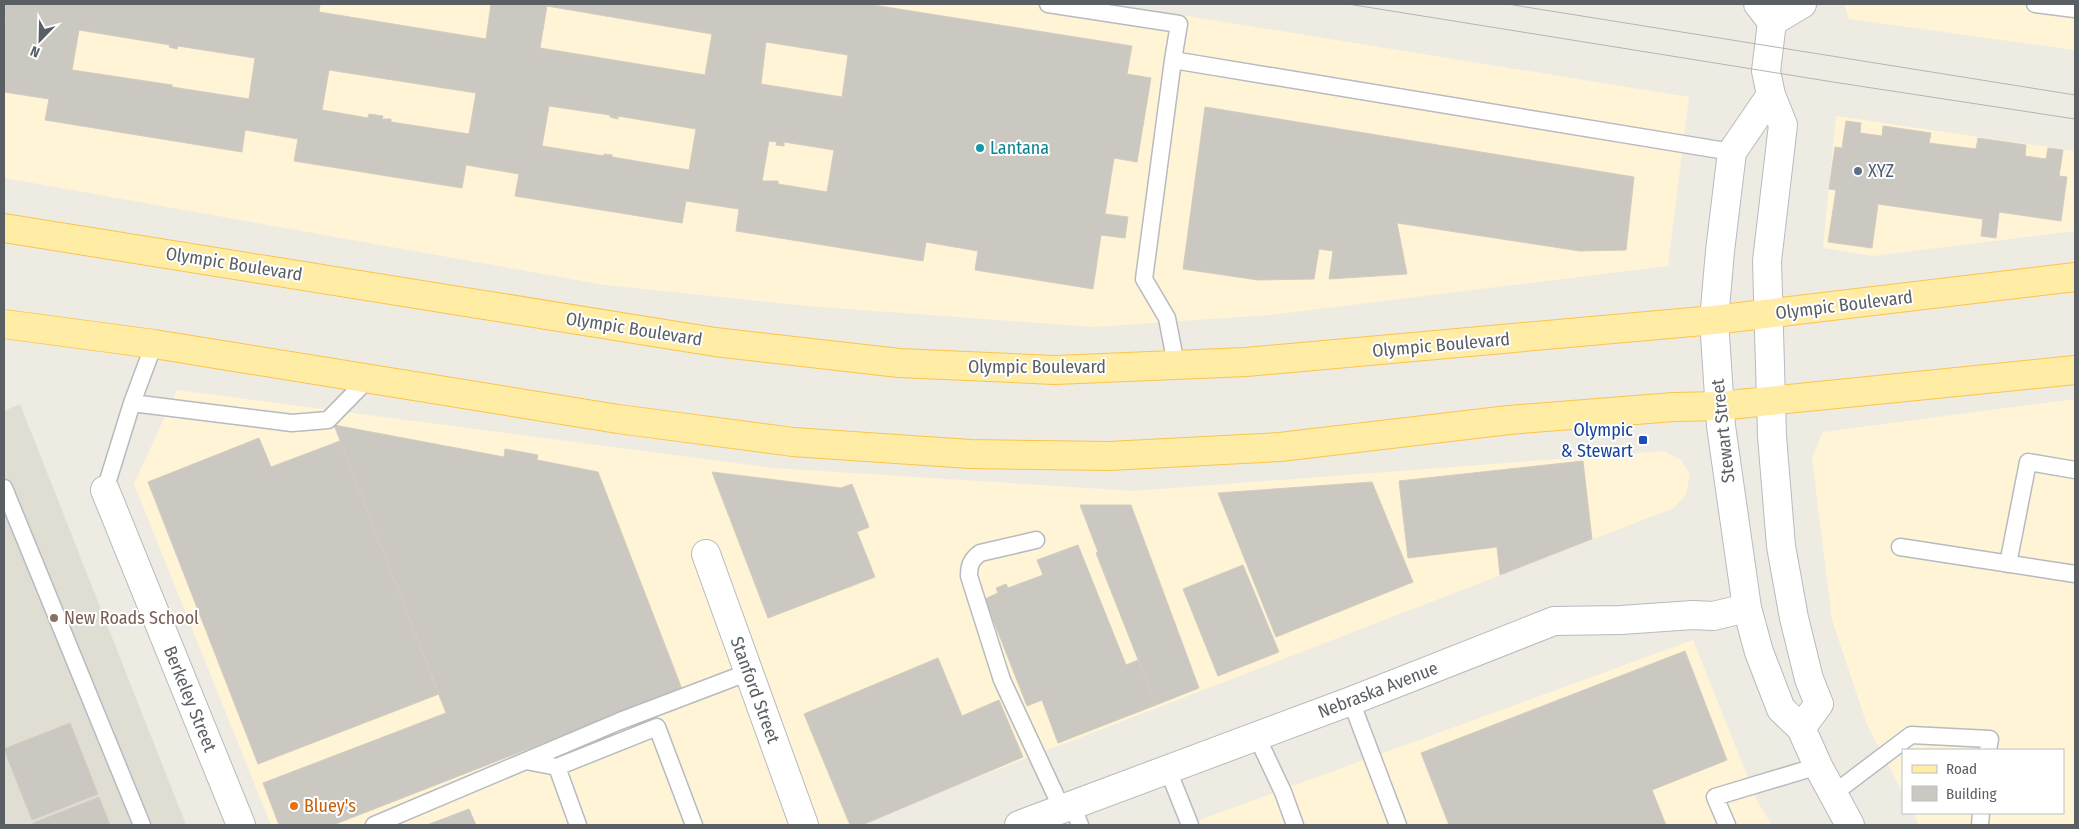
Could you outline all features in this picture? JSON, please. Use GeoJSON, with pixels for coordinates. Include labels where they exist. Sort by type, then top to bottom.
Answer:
{"type":"FeatureCollection","features":[{"type":"Feature","properties":{"kind":"main road","name":"Olympic Boulevard"},"geometry":{"type":"LineString","coordinates":[[4,228],[715,342],[899,364],[1045,370],[1246,362],[1714,320],[2075,276]]}},
{"type":"Feature","properties":{"kind":"main road"},"geometry":{"type":"LineString","coordinates":[[4,324],[154,344],[618,419],[773,439],[970,454],[1109,456],[1280,448],[1509,420],[1674,407],[1719,406],[2075,370]]}},
{"type":"Feature","properties":{"kind":"street"},"geometry":{"type":"LineString","coordinates":[[1801,728],[1819,704],[1810,679],[1794,618],[1781,546],[1772,436],[1767,261],[1783,125],[1771,95],[1766,71],[1765,13],[1802,4]]}},
{"type":"Feature","properties":{"kind":"street","name":"Stewart Street"},"geometry":{"type":"LineString","coordinates":[[1771,95],[1732,152],[1714,320],[1719,406],[1747,608],[1759,652],[1781,709],[1801,728],[1818,766],[1850,825]]}},
{"type":"Feature","properties":{"kind":"street","name":"Berkeley Street"},"geometry":{"type":"LineString","coordinates":[[105,490],[241,825]]}},
{"type":"Feature","properties":{"kind":"street","name":"Stanford Street"},"geometry":{"type":"LineString","coordinates":[[706,554],[804,825]]}},
{"type":"Feature","properties":{"kind":"street","name":"Nebraska Avenue"},"geometry":{"type":"LineString","coordinates":[[1018,825],[1071,813],[1168,770],[1351,701],[1554,621],[1621,620],[1694,614],[1713,616],[1747,608]]}},
{"type":"Feature","properties":{"kind":"lane"},"geometry":{"type":"LineString","coordinates":[[1048,4],[1179,24],[1144,279],[1167,318],[1176,364]]}},
{"type":"Feature","properties":{"kind":"lane"},"geometry":{"type":"LineString","coordinates":[[2035,4],[2075,9]]}},
{"type":"Feature","properties":{"kind":"lane"},"geometry":{"type":"LineString","coordinates":[[1173,60],[1732,152]]}},
{"type":"Feature","properties":{"kind":"lane"},"geometry":{"type":"LineString","coordinates":[[105,490],[132,403],[154,344]]}},
{"type":"Feature","properties":{"kind":"lane"},"geometry":{"type":"LineString","coordinates":[[132,403],[292,423],[328,420],[368,379]]}},
{"type":"Feature","properties":{"kind":"lane"},"geometry":{"type":"LineString","coordinates":[[2008,564],[2028,462],[2075,470]]}},
{"type":"Feature","properties":{"kind":"lane"},"geometry":{"type":"LineString","coordinates":[[4,488],[142,825]]}},
{"type":"Feature","properties":{"kind":"lane"},"geometry":{"type":"LineString","coordinates":[[1036,540],[980,553],[969,566],[968,576],[1002,680],[1071,813]]}},
{"type":"Feature","properties":{"kind":"lane"},"geometry":{"type":"LineString","coordinates":[[1900,547],[2075,574]]}},
{"type":"Feature","properties":{"kind":"lane"},"geometry":{"type":"LineString","coordinates":[[374,825],[620,722],[749,672]]}},
{"type":"Feature","properties":{"kind":"lane"},"geometry":{"type":"LineString","coordinates":[[1351,701],[1398,825]]}},
{"type":"Feature","properties":{"kind":"lane"},"geometry":{"type":"LineString","coordinates":[[526,761],[557,767],[657,727],[694,825]]}},
{"type":"Feature","properties":{"kind":"lane"},"geometry":{"type":"LineString","coordinates":[[1833,794],[1911,735],[1990,738],[1988,749]]}},
{"type":"Feature","properties":{"kind":"lane"},"geometry":{"type":"LineString","coordinates":[[1257,737],[1283,792],[1295,825]]}},
{"type":"Feature","properties":{"kind":"lane"},"geometry":{"type":"LineString","coordinates":[[1727,825],[1715,797],[1818,766]]}},
{"type":"Feature","properties":{"kind":"lane"},"geometry":{"type":"LineString","coordinates":[[557,767],[578,825]]}},
{"type":"Feature","properties":{"kind":"lane"},"geometry":{"type":"LineString","coordinates":[[1168,770],[1190,825]]}},
{"type":"Feature","properties":{"kind":"shaded area"},"geometry":{"type":"Polygon","coordinates":[[[4,4],[1113,4],[1689,97],[1668,266],[1270,315],[1094,327],[807,306],[605,285],[4,178],[4,4]]]}},
{"type":"Feature","properties":{"kind":"shaded area"},"geometry":{"type":"Polygon","coordinates":[[[1844,4],[2075,4],[2075,50],[1849,19],[1844,4]]]}},
{"type":"Feature","properties":{"kind":"shaded area"},"geometry":{"type":"Polygon","coordinates":[[[1836,116],[2075,151],[2075,231],[1873,256],[1823,248],[1836,116]]]}},
{"type":"Feature","properties":{"kind":"shaded area"},"geometry":{"type":"Polygon","coordinates":[[[177,390],[773,468],[1134,491],[1665,451],[1681,460],[1690,474],[1686,494],[1674,508],[854,825],[271,825],[134,484],[177,390]]]}},
{"type":"Feature","properties":{"kind":"shaded area"},"geometry":{"type":"Polygon","coordinates":[[[2075,399],[2075,825],[1919,825],[1914,814],[2064,814],[2064,749],[1902,749],[1902,791],[1867,725],[1832,620],[1812,458],[1823,432],[2075,399]]]}},
{"type":"Feature","properties":{"kind":"shaded area","name":"New Roads School"},"geometry":{"type":"Polygon","coordinates":[[[20,404],[186,825],[4,825],[4,411],[20,404]]]}},
{"type":"Feature","properties":{"kind":"shaded area"},"geometry":{"type":"Polygon","coordinates":[[[1693,640],[1758,803],[1772,825],[1186,825],[1693,640]]]}},
{"type":"Feature","properties":{"kind":"building","name":"Lantana"},"geometry":{"type":"Polygon","coordinates":[[[4,4],[320,4],[319,12],[486,39],[491,4],[867,4],[1132,46],[1127,74],[1151,78],[1137,162],[1114,158],[1105,214],[1128,217],[1125,238],[1101,235],[1093,289],[975,270],[978,251],[926,242],[923,261],[736,231],[739,209],[686,201],[682,223],[515,196],[519,174],[466,165],[462,188],[294,161],[298,139],[245,130],[242,152],[45,120],[49,99],[4,92],[4,33],[6,18],[4,18],[4,4]],[[547,6],[540,48],[705,75],[712,34],[547,6]],[[79,30],[72,70],[172,85],[172,87],[249,99],[255,58],[178,46],[177,49],[169,47],[170,45],[79,30]],[[766,42],[761,84],[842,97],[848,55],[766,42]],[[329,70],[322,110],[368,118],[369,114],[383,116],[382,120],[391,119],[391,122],[469,134],[476,93],[329,70]],[[549,106],[542,146],[604,156],[604,154],[612,155],[612,157],[689,170],[696,129],[618,116],[618,119],[610,117],[610,115],[549,106]],[[769,141],[762,181],[778,181],[778,184],[827,192],[834,150],[784,142],[784,146],[776,145],[777,142],[769,141]]]}},
{"type":"Feature","properties":{"kind":"building"},"geometry":{"type":"Polygon","coordinates":[[[1205,107],[1634,177],[1626,250],[1580,251],[1397,223],[1407,274],[1329,279],[1333,251],[1319,249],[1314,279],[1258,280],[1183,269],[1205,107]]]}},
{"type":"Feature","properties":{"kind":"building"},"geometry":{"type":"Polygon","coordinates":[[[1846,121],[1861,123],[1860,133],[1882,136],[1883,126],[1931,133],[1929,143],[1976,149],[1978,138],[2026,145],[2025,156],[2046,159],[2048,148],[2063,150],[2059,176],[2067,177],[2061,221],[1999,212],[1996,238],[1981,236],[1983,219],[1878,204],[1872,248],[1828,242],[1836,190],[1829,189],[1835,147],[1842,148],[1846,121]]]}},
{"type":"Feature","properties":{"kind":"building"},"geometry":{"type":"Polygon","coordinates":[[[334,425],[504,457],[505,449],[538,455],[537,460],[598,472],[682,689],[333,825],[279,825],[263,783],[446,713],[334,425]]]}},
{"type":"Feature","properties":{"kind":"building"},"geometry":{"type":"Polygon","coordinates":[[[259,438],[271,467],[340,441],[439,694],[258,764],[148,482],[259,438]]]}},
{"type":"Feature","properties":{"kind":"building"},"geometry":{"type":"Polygon","coordinates":[[[1583,461],[1592,539],[1500,575],[1497,547],[1408,558],[1399,481],[1583,461]]]}},
{"type":"Feature","properties":{"kind":"building"},"geometry":{"type":"Polygon","coordinates":[[[712,472],[841,488],[852,484],[869,527],[857,532],[875,577],[768,618],[712,472]]]}},
{"type":"Feature","properties":{"kind":"building"},"geometry":{"type":"Polygon","coordinates":[[[1372,482],[1413,582],[1276,637],[1218,493],[1372,482]]]}},
{"type":"Feature","properties":{"kind":"building"},"geometry":{"type":"Polygon","coordinates":[[[1080,505],[1131,505],[1199,688],[1156,705],[1096,553],[1098,552],[1080,505]]]}},
{"type":"Feature","properties":{"kind":"building"},"geometry":{"type":"Polygon","coordinates":[[[1078,545],[1126,665],[1138,660],[1156,705],[1058,743],[1042,700],[1027,706],[985,599],[998,593],[996,588],[1006,584],[1008,588],[1043,575],[1037,560],[1078,545]]]}},
{"type":"Feature","properties":{"kind":"building"},"geometry":{"type":"Polygon","coordinates":[[[1243,565],[1279,652],[1218,676],[1183,589],[1243,565]]]}},
{"type":"Feature","properties":{"kind":"building"},"geometry":{"type":"Polygon","coordinates":[[[1685,651],[1727,760],[1652,790],[1666,825],[1449,825],[1421,753],[1685,651]]]}},
{"type":"Feature","properties":{"kind":"building"},"geometry":{"type":"Polygon","coordinates":[[[938,658],[962,716],[999,700],[1023,757],[862,825],[850,825],[804,714],[938,658]]]}},
{"type":"Feature","properties":{"kind":"building"},"geometry":{"type":"Polygon","coordinates":[[[70,723],[98,794],[32,820],[4,749],[70,723]]]}},
{"type":"Feature","properties":{"kind":"building"},"geometry":{"type":"Polygon","coordinates":[[[99,797],[110,825],[34,825],[33,823],[99,797]]]}},
{"type":"Feature","properties":{"kind":"building"},"geometry":{"type":"Polygon","coordinates":[[[469,809],[476,825],[427,825],[469,809]]]}},
{"type":"Feature","properties":{"kind":"tram line"},"geometry":{"type":"LineString","coordinates":[[1348,4],[2075,119]]}},
{"type":"Feature","properties":{"kind":"tram line"},"geometry":{"type":"LineString","coordinates":[[1507,4],[2075,95]]}},
{"type":"Feature","properties":{"kind":"place","name":"Lantana"},"geometry":{"type":"Point","coordinates":[980,148]}},
{"type":"Feature","properties":{"kind":"place","name":"XYZ"},"geometry":{"type":"Point","coordinates":[1858,171]}},
{"type":"Feature","properties":{"kind":"place","name":"Olympic & Stewart"},"geometry":{"type":"Point","coordinates":[1643,440]}},
{"type":"Feature","properties":{"kind":"place","name":"New Roads School"},"geometry":{"type":"Point","coordinates":[54,618]}},
{"type":"Feature","properties":{"kind":"place","name":"Bluey's"},"geometry":{"type":"Point","coordinates":[294,806]}}]}
